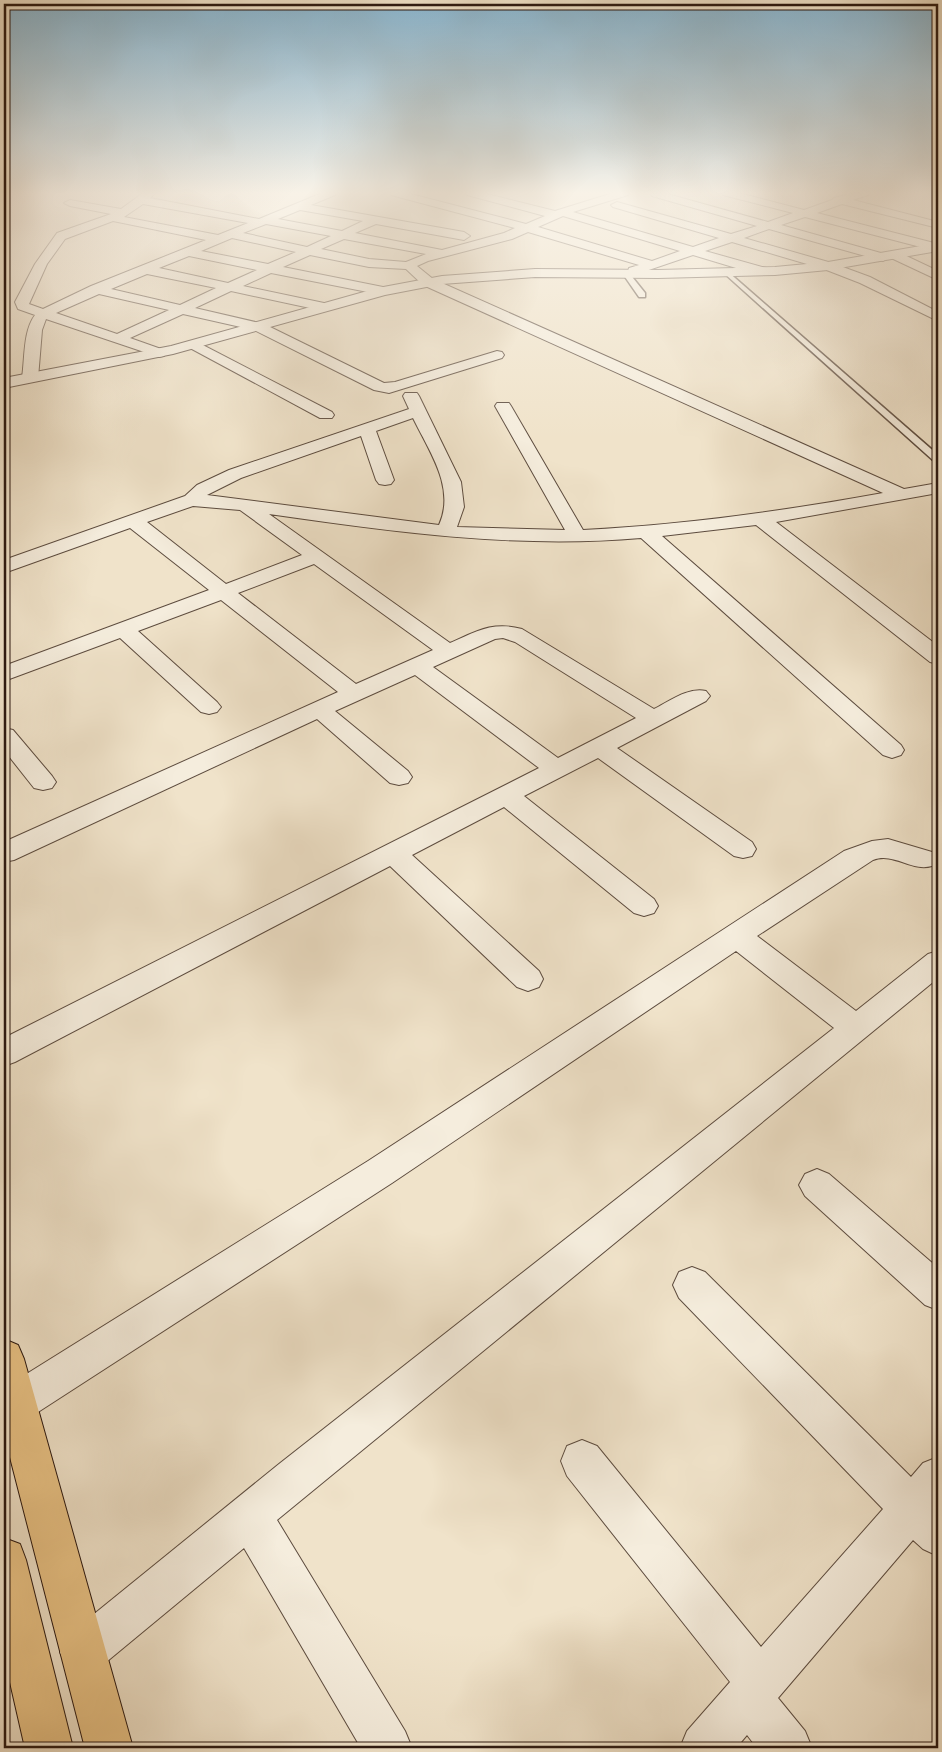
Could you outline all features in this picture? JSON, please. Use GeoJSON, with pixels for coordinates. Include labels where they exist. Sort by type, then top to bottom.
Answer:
{"type":"FeatureCollection","features":[{"type":"Feature","properties":{"kind":"main road"},"geometry":{"type":"LineString","coordinates":[[4,1359],[10,1407],[84,1652],[109,1748]]}},
{"type":"Feature","properties":{"kind":"main road"},"geometry":{"type":"LineString","coordinates":[[4,1560],[49,1748]]}},
{"type":"Feature","properties":{"kind":"street"},"geometry":{"type":"LineString","coordinates":[[37,275],[22,302],[23,306],[159,353]]}},
{"type":"Feature","properties":{"kind":"street"},"geometry":{"type":"LineString","coordinates":[[30,378],[35,330],[37,322],[43,314],[130,275]]}},
{"type":"Feature","properties":{"kind":"street"},"geometry":{"type":"LineString","coordinates":[[172,275],[324,307]]}},
{"type":"Feature","properties":{"kind":"street"},"geometry":{"type":"LineString","coordinates":[[117,339],[256,275]]}},
{"type":"Feature","properties":{"kind":"street"},"geometry":{"type":"LineString","coordinates":[[303,275],[383,291]]}},
{"type":"Feature","properties":{"kind":"street"},"geometry":{"type":"LineString","coordinates":[[420,275],[428,282],[908,494],[938,509]]}},
{"type":"Feature","properties":{"kind":"street"},"geometry":{"type":"LineString","coordinates":[[4,383],[195,345],[383,291],[428,282],[508,275]]}},
{"type":"Feature","properties":{"kind":"street"},"geometry":{"type":"LineString","coordinates":[[848,275],[900,297],[938,317]]}},
{"type":"Feature","properties":{"kind":"street"},"geometry":{"type":"LineString","coordinates":[[96,289],[259,327],[380,387],[389,388],[400,385],[497,355]]}},
{"type":"Feature","properties":{"kind":"street"},"geometry":{"type":"LineString","coordinates":[[900,297],[919,294]]}},
{"type":"Feature","properties":{"kind":"street"},"geometry":{"type":"LineString","coordinates":[[14,312],[28,308]]}},
{"type":"Feature","properties":{"kind":"street"},"geometry":{"type":"LineString","coordinates":[[195,345],[326,415]]}},
{"type":"Feature","properties":{"kind":"street"},"geometry":{"type":"LineString","coordinates":[[4,567],[191,500],[203,489],[235,474],[367,429],[415,404],[452,482],[455,494],[455,511],[446,530]]}},
{"type":"Feature","properties":{"kind":"street"},"geometry":{"type":"LineString","coordinates":[[504,406],[577,535]]}},
{"type":"Feature","properties":{"kind":"street"},"geometry":{"type":"LineString","coordinates":[[367,429],[385,480]]}},
{"type":"Feature","properties":{"kind":"street"},"geometry":{"type":"LineString","coordinates":[[191,500],[446,530],[524,536],[646,532],[760,519],[938,488]]}},
{"type":"Feature","properties":{"kind":"street"},"geometry":{"type":"LineString","coordinates":[[244,505],[450,652]]}},
{"type":"Feature","properties":{"kind":"street"},"geometry":{"type":"LineString","coordinates":[[760,519],[938,657]]}},
{"type":"Feature","properties":{"kind":"street"},"geometry":{"type":"LineString","coordinates":[[133,521],[225,591],[354,694]]}},
{"type":"Feature","properties":{"kind":"street"},"geometry":{"type":"LineString","coordinates":[[646,532],[892,750]]}},
{"type":"Feature","properties":{"kind":"street"},"geometry":{"type":"LineString","coordinates":[[4,674],[316,557]]}},
{"type":"Feature","properties":{"kind":"street"},"geometry":{"type":"LineString","coordinates":[[123,629],[209,707]]}},
{"type":"Feature","properties":{"kind":"street"},"geometry":{"type":"LineString","coordinates":[[4,853],[490,633],[503,631],[515,633],[591,679],[653,720]]}},
{"type":"Feature","properties":{"kind":"street"},"geometry":{"type":"LineString","coordinates":[[418,666],[557,768]]}},
{"type":"Feature","properties":{"kind":"street"},"geometry":{"type":"LineString","coordinates":[[4,1053],[698,696]]}},
{"type":"Feature","properties":{"kind":"street"},"geometry":{"type":"LineString","coordinates":[[319,709],[399,777]]}},
{"type":"Feature","properties":{"kind":"street"},"geometry":{"type":"LineString","coordinates":[[4,735],[43,782]]}},
{"type":"Feature","properties":{"kind":"street"},"geometry":{"type":"LineString","coordinates":[[599,747],[743,849]]}},
{"type":"Feature","properties":{"kind":"street"},"geometry":{"type":"LineString","coordinates":[[506,795],[644,906]]}},
{"type":"Feature","properties":{"kind":"street"},"geometry":{"type":"LineString","coordinates":[[10,1407],[380,1172],[735,935],[867,851],[878,847],[888,847],[922,860]]}},
{"type":"Feature","properties":{"kind":"street"},"geometry":{"type":"LineString","coordinates":[[394,853],[528,979]]}},
{"type":"Feature","properties":{"kind":"street"},"geometry":{"type":"LineString","coordinates":[[735,935],[856,1028]]}},
{"type":"Feature","properties":{"kind":"street"},"geometry":{"type":"LineString","coordinates":[[84,1652],[938,962]]}},
{"type":"Feature","properties":{"kind":"street"},"geometry":{"type":"LineString","coordinates":[[817,1186],[938,1292]]}},
{"type":"Feature","properties":{"kind":"street"},"geometry":{"type":"LineString","coordinates":[[692,1285],[930,1507],[753,1691],[704,1748]]}},
{"type":"Feature","properties":{"kind":"street"},"geometry":{"type":"LineString","coordinates":[[582,1461],[753,1691],[788,1748]]}},
{"type":"Feature","properties":{"kind":"street"},"geometry":{"type":"LineString","coordinates":[[250,1516],[388,1748]]}},
{"type":"Feature","properties":{"kind":"lane"},"geometry":{"type":"LineString","coordinates":[[627,275],[642,295]]}},
{"type":"Feature","properties":{"kind":"lane"},"geometry":{"type":"LineString","coordinates":[[729,275],[938,460]]}}]}
